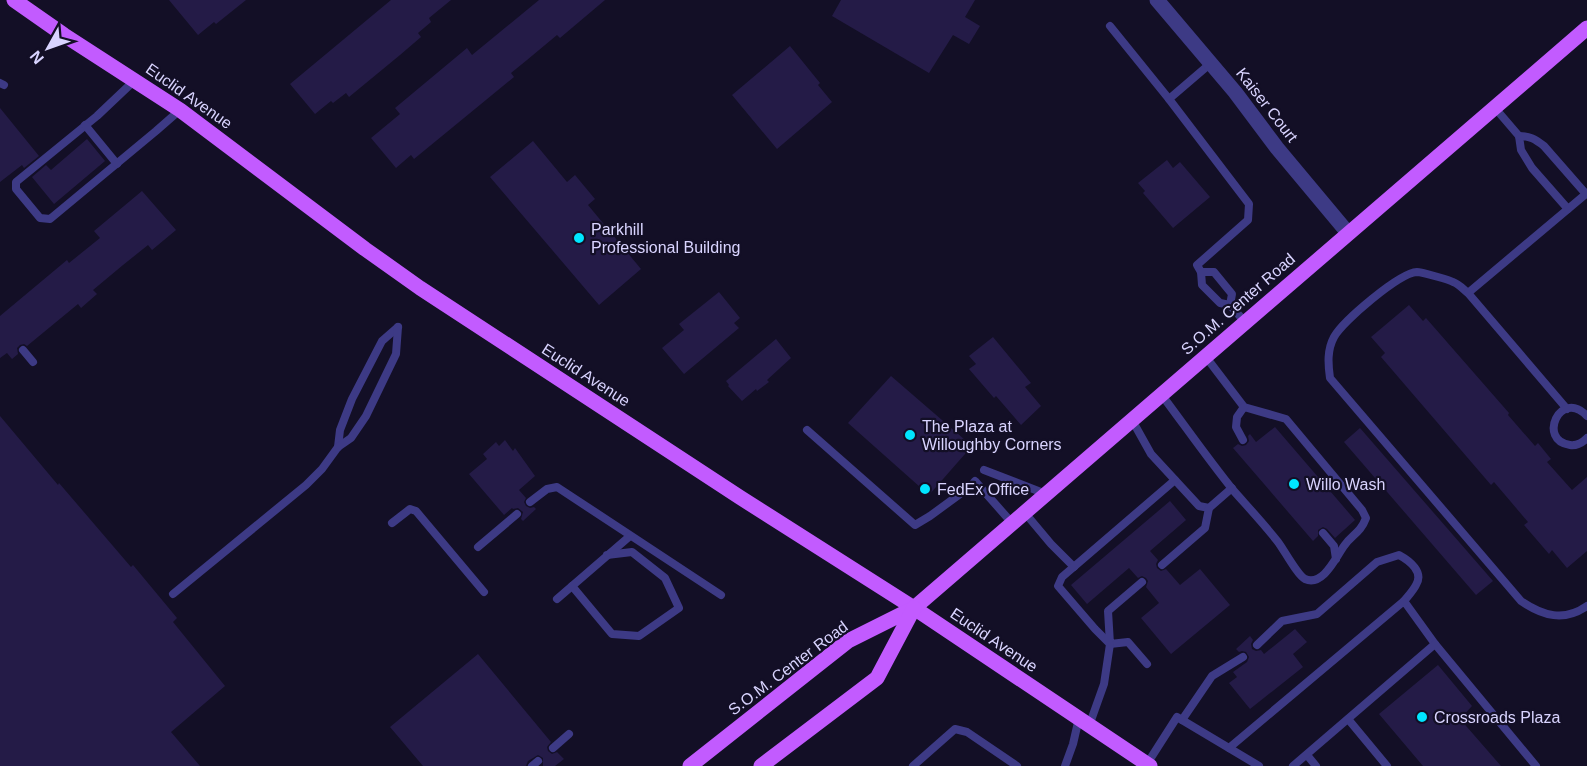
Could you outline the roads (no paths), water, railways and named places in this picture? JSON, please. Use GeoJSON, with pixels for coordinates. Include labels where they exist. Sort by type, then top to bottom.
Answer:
{"type":"FeatureCollection","features":[{"type":"Feature","properties":{"kind":"main road","name":"Euclid Avenue"},"geometry":{"type":"LineString","coordinates":[[14,0],[180,110],[420,288],[914,608],[1148,765]]}},
{"type":"Feature","properties":{"kind":"main road","name":"S.O.M. Center Road"},"geometry":{"type":"LineString","coordinates":[[690,766],[848,641],[914,608],[1587,28]]}},
{"type":"Feature","properties":{"kind":"main road","name":"S.O.M. Center Road"},"geometry":{"type":"LineString","coordinates":[[761,766],[877,678],[914,608]]}},
{"type":"Feature","properties":{"kind":"street","name":"Kaiser Court"},"geometry":{"type":"LineString","coordinates":[[1157,0],[1348,233]]}},
{"type":"Feature","properties":{"kind":"lane"},"geometry":{"type":"LineString","coordinates":[[1110,26],[1249,204],[1248,220],[1197,265],[1201,272],[1202,285],[1220,303],[1230,305],[1245,322]]}},
{"type":"Feature","properties":{"kind":"lane"},"geometry":{"type":"LineString","coordinates":[[1168,99],[1210,63]]}},
{"type":"Feature","properties":{"kind":"lane"},"geometry":{"type":"LineString","coordinates":[[135,80],[16,182],[16,189],[40,218],[50,219],[180,110]]}},
{"type":"Feature","properties":{"kind":"lane"},"geometry":{"type":"LineString","coordinates":[[1495,108],[1519,136],[1521,150],[1532,168],[1568,209]]}},
{"type":"Feature","properties":{"kind":"lane"},"geometry":{"type":"LineString","coordinates":[[85,125],[117,164]]}},
{"type":"Feature","properties":{"kind":"lane"},"geometry":{"type":"LineString","coordinates":[[1468,293],[1586,194],[1536,139],[1530,136],[1519,136]]}},
{"type":"Feature","properties":{"kind":"lane"},"geometry":{"type":"LineString","coordinates":[[1201,272],[1214,272],[1232,294],[1230,305]]}},
{"type":"Feature","properties":{"kind":"lane"},"geometry":{"type":"LineString","coordinates":[[1567,409],[1468,293],[1453,281],[1418,272],[1385,288],[1341,328],[1333,339],[1327,361],[1330,378],[1521,601],[1535,611],[1558,617],[1580,611],[1587,606]]}},
{"type":"Feature","properties":{"kind":"lane"},"geometry":{"type":"LineString","coordinates":[[174,594],[306,485],[322,469],[338,447],[351,438],[366,416],[396,354],[398,327],[382,341],[352,399],[340,430],[338,447]]}},
{"type":"Feature","properties":{"kind":"lane"},"geometry":{"type":"LineString","coordinates":[[23,350],[33,362]]}},
{"type":"Feature","properties":{"kind":"lane"},"geometry":{"type":"LineString","coordinates":[[1161,394],[1232,488],[1277,540],[1299,573],[1305,579],[1312,580],[1330,569],[1345,544],[1362,529],[1366,518],[1362,510],[1286,419],[1244,407],[1206,357]]}},
{"type":"Feature","properties":{"kind":"lane"},"geometry":{"type":"LineString","coordinates":[[1243,440],[1236,427],[1238,417],[1244,407]]}},
{"type":"Feature","properties":{"kind":"lane"},"geometry":{"type":"LineString","coordinates":[[1586,413],[1579,409],[1561,411],[1553,428],[1558,439],[1568,445],[1574,446],[1587,438]]}},
{"type":"Feature","properties":{"kind":"lane"},"geometry":{"type":"LineString","coordinates":[[1132,420],[1151,454],[1199,506],[1209,508]]}},
{"type":"Feature","properties":{"kind":"lane"},"geometry":{"type":"LineString","coordinates":[[807,430],[915,525],[975,481],[1012,523]]}},
{"type":"Feature","properties":{"kind":"lane"},"geometry":{"type":"LineString","coordinates":[[984,470],[1046,494]]}},
{"type":"Feature","properties":{"kind":"lane"},"geometry":{"type":"LineString","coordinates":[[1110,644],[1058,586],[1062,577],[1175,480]]}},
{"type":"Feature","properties":{"kind":"lane"},"geometry":{"type":"LineString","coordinates":[[530,502],[547,489],[557,487],[721,595]]}},
{"type":"Feature","properties":{"kind":"lane"},"geometry":{"type":"LineString","coordinates":[[1162,565],[1205,528],[1209,508],[1232,488]]}},
{"type":"Feature","properties":{"kind":"lane"},"geometry":{"type":"LineString","coordinates":[[392,523],[410,509],[416,511],[484,592]]}},
{"type":"Feature","properties":{"kind":"lane"},"geometry":{"type":"LineString","coordinates":[[1025,513],[1074,567]]}},
{"type":"Feature","properties":{"kind":"lane"},"geometry":{"type":"LineString","coordinates":[[478,547],[517,514]]}},
{"type":"Feature","properties":{"kind":"lane"},"geometry":{"type":"LineString","coordinates":[[1323,533],[1334,546],[1336,559]]}},
{"type":"Feature","properties":{"kind":"lane"},"geometry":{"type":"LineString","coordinates":[[557,599],[630,536]]}},
{"type":"Feature","properties":{"kind":"lane"},"geometry":{"type":"LineString","coordinates":[[572,586],[612,634],[639,636],[679,608],[665,578],[632,552],[607,555]]}},
{"type":"Feature","properties":{"kind":"lane"},"geometry":{"type":"LineString","coordinates":[[1229,748],[1404,601],[1418,583],[1418,574],[1411,562],[1400,555],[1377,562],[1317,614],[1282,621],[1257,645]]}},
{"type":"Feature","properties":{"kind":"lane"},"geometry":{"type":"LineString","coordinates":[[1065,766],[1072,744],[1104,684],[1110,644],[1108,611],[1142,582]]}},
{"type":"Feature","properties":{"kind":"lane"},"geometry":{"type":"LineString","coordinates":[[1404,601],[1435,644],[1536,766]]}},
{"type":"Feature","properties":{"kind":"lane"},"geometry":{"type":"LineString","coordinates":[[1110,644],[1128,642],[1147,664]]}},
{"type":"Feature","properties":{"kind":"lane"},"geometry":{"type":"LineString","coordinates":[[1293,766],[1435,644]]}},
{"type":"Feature","properties":{"kind":"lane"},"geometry":{"type":"LineString","coordinates":[[1148,765],[1212,676],[1243,657]]}},
{"type":"Feature","properties":{"kind":"lane"},"geometry":{"type":"LineString","coordinates":[[1180,719],[1259,766]]}},
{"type":"Feature","properties":{"kind":"lane"},"geometry":{"type":"LineString","coordinates":[[1348,719],[1387,766]]}},
{"type":"Feature","properties":{"kind":"lane"},"geometry":{"type":"LineString","coordinates":[[913,766],[955,729],[967,732],[1017,766]]}},
{"type":"Feature","properties":{"kind":"lane"},"geometry":{"type":"LineString","coordinates":[[553,748],[569,734]]}},
{"type":"Feature","properties":{"kind":"lane"},"geometry":{"type":"LineString","coordinates":[[1306,754],[1316,766]]}},
{"type":"Feature","properties":{"kind":"place","name":"Parkhill Professional Building"},"geometry":{"type":"Point","coordinates":[579,238]}},
{"type":"Feature","properties":{"kind":"place","name":"The Plaza at Willoughby Corners"},"geometry":{"type":"Point","coordinates":[910,435]}},
{"type":"Feature","properties":{"kind":"place","name":"Willo Wash"},"geometry":{"type":"Point","coordinates":[1294,484]}},
{"type":"Feature","properties":{"kind":"place","name":"FedEx Office"},"geometry":{"type":"Point","coordinates":[925,489]}},
{"type":"Feature","properties":{"kind":"place","name":"Crossroads Plaza"},"geometry":{"type":"Point","coordinates":[1422,717]}}]}
